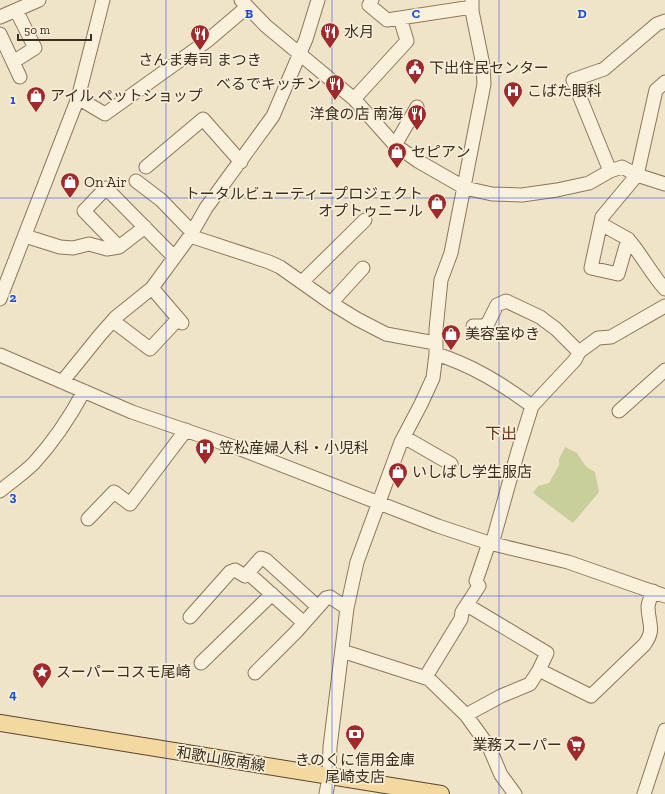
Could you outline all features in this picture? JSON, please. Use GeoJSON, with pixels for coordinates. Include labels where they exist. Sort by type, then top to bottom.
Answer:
{"type":"FeatureCollection","features":[{"type":"Feature","properties":{"kind":"main road","name":"和歌山阪南線"},"geometry":{"type":"LineString","coordinates":[[0,723],[433,793]]}},
{"type":"Feature","properties":{"kind":"street"},"geometry":{"type":"LineString","coordinates":[[0,18],[39,0]]}},
{"type":"Feature","properties":{"kind":"street"},"geometry":{"type":"LineString","coordinates":[[0,299],[78,98],[103,0]]}},
{"type":"Feature","properties":{"kind":"street"},"geometry":{"type":"LineString","coordinates":[[62,382],[113,320],[152,288],[191,234],[206,208],[241,162],[273,116],[306,39],[318,0]]}},
{"type":"Feature","properties":{"kind":"street"},"geometry":{"type":"LineString","coordinates":[[326,794],[329,777],[330,747],[347,608],[357,562],[404,437],[433,378],[441,280],[451,253],[465,188],[484,84],[484,65],[472,3],[387,20],[369,5],[372,0]]}},
{"type":"Feature","properties":{"kind":"street"},"geometry":{"type":"LineString","coordinates":[[78,98],[105,114],[207,41],[244,4],[266,26],[354,99],[395,145],[418,161],[465,188],[492,194],[522,195],[557,190],[589,183],[610,171],[622,167],[637,175],[665,184]]}},
{"type":"Feature","properties":{"kind":"street"},"geometry":{"type":"LineString","coordinates":[[13,62],[35,48],[16,10]]}},
{"type":"Feature","properties":{"kind":"street"},"geometry":{"type":"LineString","coordinates":[[354,99],[406,41],[400,18]]}},
{"type":"Feature","properties":{"kind":"street"},"geometry":{"type":"LineString","coordinates":[[610,171],[573,80],[604,68],[657,24],[665,21]]}},
{"type":"Feature","properties":{"kind":"street"},"geometry":{"type":"LineString","coordinates":[[0,34],[20,78]]}},
{"type":"Feature","properties":{"kind":"street"},"geometry":{"type":"LineString","coordinates":[[628,239],[618,274],[591,268],[602,217],[637,175],[656,90],[665,82]]}},
{"type":"Feature","properties":{"kind":"street"},"geometry":{"type":"LineString","coordinates":[[395,145],[417,107]]}},
{"type":"Feature","properties":{"kind":"street"},"geometry":{"type":"LineString","coordinates":[[146,167],[203,119],[241,162]]}},
{"type":"Feature","properties":{"kind":"street"},"geometry":{"type":"LineString","coordinates":[[136,181],[161,200],[191,234],[280,267],[331,303],[357,319],[386,334],[436,348],[501,384],[532,406]]}},
{"type":"Feature","properties":{"kind":"street"},"geometry":{"type":"LineString","coordinates":[[120,247],[84,211],[106,188],[174,257]]}},
{"type":"Feature","properties":{"kind":"street"},"geometry":{"type":"LineString","coordinates":[[302,282],[365,220]]}},
{"type":"Feature","properties":{"kind":"street"},"geometry":{"type":"LineString","coordinates":[[601,224],[628,239],[665,290]]}},
{"type":"Feature","properties":{"kind":"street"},"geometry":{"type":"LineString","coordinates":[[25,236],[60,247],[73,248],[89,244],[107,248],[120,247],[145,228]]}},
{"type":"Feature","properties":{"kind":"street"},"geometry":{"type":"LineString","coordinates":[[331,303],[363,268]]}},
{"type":"Feature","properties":{"kind":"street"},"geometry":{"type":"LineString","coordinates":[[113,320],[150,349],[180,321],[152,288]]}},
{"type":"Feature","properties":{"kind":"street"},"geometry":{"type":"LineString","coordinates":[[473,326],[483,326],[488,323],[497,305],[506,301],[546,321],[579,352]]}},
{"type":"Feature","properties":{"kind":"street"},"geometry":{"type":"LineString","coordinates":[[425,678],[461,619],[462,612],[479,586],[476,581],[491,544],[532,406],[575,360],[579,352],[598,338],[611,337],[665,306]]}},
{"type":"Feature","properties":{"kind":"street"},"geometry":{"type":"LineString","coordinates":[[0,355],[132,412],[243,450],[438,526],[491,544],[568,562],[659,593],[648,604],[651,627],[650,636],[644,645],[591,696],[539,670]]}},
{"type":"Feature","properties":{"kind":"street"},"geometry":{"type":"LineString","coordinates":[[619,411],[665,370]]}},
{"type":"Feature","properties":{"kind":"street"},"geometry":{"type":"LineString","coordinates":[[0,491],[33,464],[54,440],[84,391]]}},
{"type":"Feature","properties":{"kind":"street"},"geometry":{"type":"LineString","coordinates":[[88,519],[114,492],[130,504],[186,430]]}},
{"type":"Feature","properties":{"kind":"street"},"geometry":{"type":"LineString","coordinates":[[404,437],[451,464]]}},
{"type":"Feature","properties":{"kind":"street"},"geometry":{"type":"LineString","coordinates":[[190,617],[230,572],[235,570],[245,576],[260,559],[264,559],[318,607]]}},
{"type":"Feature","properties":{"kind":"street"},"geometry":{"type":"LineString","coordinates":[[248,573],[304,623]]}},
{"type":"Feature","properties":{"kind":"street"},"geometry":{"type":"LineString","coordinates":[[201,663],[272,594]]}},
{"type":"Feature","properties":{"kind":"street"},"geometry":{"type":"LineString","coordinates":[[255,673],[328,597],[347,608]]}},
{"type":"Feature","properties":{"kind":"street"},"geometry":{"type":"LineString","coordinates":[[466,715],[501,696],[530,684],[547,653],[467,605]]}},
{"type":"Feature","properties":{"kind":"street"},"geometry":{"type":"LineString","coordinates":[[342,651],[429,679],[466,715],[489,747],[501,775],[515,794]]}},
{"type":"Feature","properties":{"kind":"street"},"geometry":{"type":"LineString","coordinates":[[644,794],[665,730]]}},
{"type":"Feature","properties":{"kind":"green space"},"geometry":{"type":"Polygon","coordinates":[[[565,447],[577,453],[584,464],[595,472],[599,492],[573,523],[533,493],[538,486],[549,483],[559,465],[559,459],[565,447]]]}},
{"type":"Feature","properties":{"kind":"place","name":"水月"},"geometry":{"type":"Point","coordinates":[330,49]}},
{"type":"Feature","properties":{"kind":"place","name":"さんま寿司 まつき"},"geometry":{"type":"Point","coordinates":[200,51]}},
{"type":"Feature","properties":{"kind":"place","name":"下出住民センター"},"geometry":{"type":"Point","coordinates":[415,85]}},
{"type":"Feature","properties":{"kind":"place","name":"べるでキッチン"},"geometry":{"type":"Point","coordinates":[335,101]}},
{"type":"Feature","properties":{"kind":"place","name":"こばた眼科"},"geometry":{"type":"Point","coordinates":[513,108]}},
{"type":"Feature","properties":{"kind":"place","name":"アイル ペットショップ"},"geometry":{"type":"Point","coordinates":[36,113]}},
{"type":"Feature","properties":{"kind":"place","name":"洋食の店 南海"},"geometry":{"type":"Point","coordinates":[417,131]}},
{"type":"Feature","properties":{"kind":"place","name":"セピアン"},"geometry":{"type":"Point","coordinates":[397,169]}},
{"type":"Feature","properties":{"kind":"place","name":"On Air"},"geometry":{"type":"Point","coordinates":[70,199]}},
{"type":"Feature","properties":{"kind":"place","name":"トータルビューティープロジェクト オプトゥニール"},"geometry":{"type":"Point","coordinates":[437,220]}},
{"type":"Feature","properties":{"kind":"place","name":"美容室ゆき"},"geometry":{"type":"Point","coordinates":[451,351]}},
{"type":"Feature","properties":{"kind":"place","name":"笠松産婦人科・小児科"},"geometry":{"type":"Point","coordinates":[205,465]}},
{"type":"Feature","properties":{"kind":"place","name":"いしばし学生服店"},"geometry":{"type":"Point","coordinates":[398,489]}},
{"type":"Feature","properties":{"kind":"place","name":"スーパーコスモ尾崎"},"geometry":{"type":"Point","coordinates":[42,689]}},
{"type":"Feature","properties":{"kind":"place","name":"きのくに信用金庫 尾崎支店"},"geometry":{"type":"Point","coordinates":[355,751]}},
{"type":"Feature","properties":{"kind":"place","name":"業務スーパー"},"geometry":{"type":"Point","coordinates":[576,762]}},
{"type":"Feature","properties":{"kind":"district","name":"下出"},"geometry":{"type":"Point","coordinates":[501,433]}}]}
